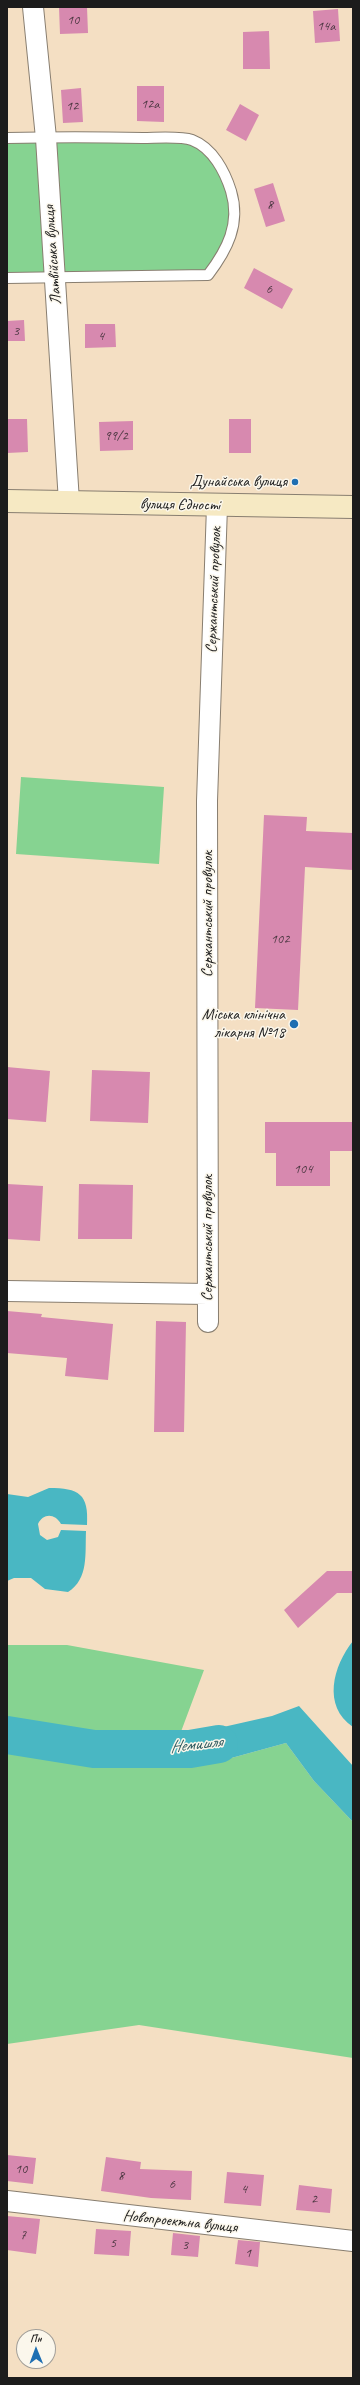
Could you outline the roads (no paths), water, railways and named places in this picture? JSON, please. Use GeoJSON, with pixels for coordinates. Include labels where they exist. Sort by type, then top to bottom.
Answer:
{"type":"FeatureCollection","features":[{"type":"Feature","properties":{"kind":"main road","name":"вулиця Єдності"},"geometry":{"type":"LineString","coordinates":[[7,501],[217,506],[353,507]]}},
{"type":"Feature","properties":{"kind":"street","name":"Латвійська вулиця"},"geometry":{"type":"LineString","coordinates":[[33,7],[46,138],[69,502]]}},
{"type":"Feature","properties":{"kind":"street","name":"Сержантський провулок"},"geometry":{"type":"LineString","coordinates":[[208,1322],[207,801],[217,506]]}},
{"type":"Feature","properties":{"kind":"street"},"geometry":{"type":"LineString","coordinates":[[7,1290],[208,1294]]}},
{"type":"Feature","properties":{"kind":"street","name":"Новопроектна вулиця"},"geometry":{"type":"LineString","coordinates":[[7,2201],[353,2241]]}},
{"type":"Feature","properties":{"kind":"lane"},"geometry":{"type":"LineString","coordinates":[[7,138],[192,140],[212,154],[227,177],[234,202],[233,229],[224,254],[208,275],[7,278]]}},
{"type":"Feature","properties":{"kind":"water"},"geometry":{"type":"Polygon","coordinates":[[[49,1488],[68,1489],[75,1492],[84,1500],[86,1506],[87,1525],[61,1524],[52,1516],[46,1516],[40,1520],[38,1524],[40,1535],[47,1540],[58,1537],[61,1530],[86,1531],[83,1573],[75,1587],[68,1592],[45,1589],[31,1578],[14,1578],[7,1581],[7,1494],[28,1497],[49,1488]]]}},
{"type":"Feature","properties":{"kind":"water"},"geometry":{"type":"Polygon","coordinates":[[[353,1641],[353,1727],[343,1718],[337,1708],[334,1697],[334,1686],[340,1662],[353,1641]]]}},
{"type":"Feature","properties":{"kind":"water"},"geometry":{"type":"Polygon","coordinates":[[[299,1706],[353,1766],[353,1822],[314,1781],[286,1743],[235,1757],[189,1766],[160,1756],[179,1737],[272,1716],[299,1706]]]}},
{"type":"Feature","properties":{"kind":"waterway","name":"Немишля"},"geometry":{"type":"LineString","coordinates":[[7,1735],[94,1749],[190,1749],[219,1744]]}},
{"type":"Feature","properties":{"kind":"place","name":"Дунайська вулиця"},"geometry":{"type":"Point","coordinates":[295,482]}},
{"type":"Feature","properties":{"kind":"place","name":"Міська клінічна лікарня №18"},"geometry":{"type":"Point","coordinates":[294,1024]}}]}
